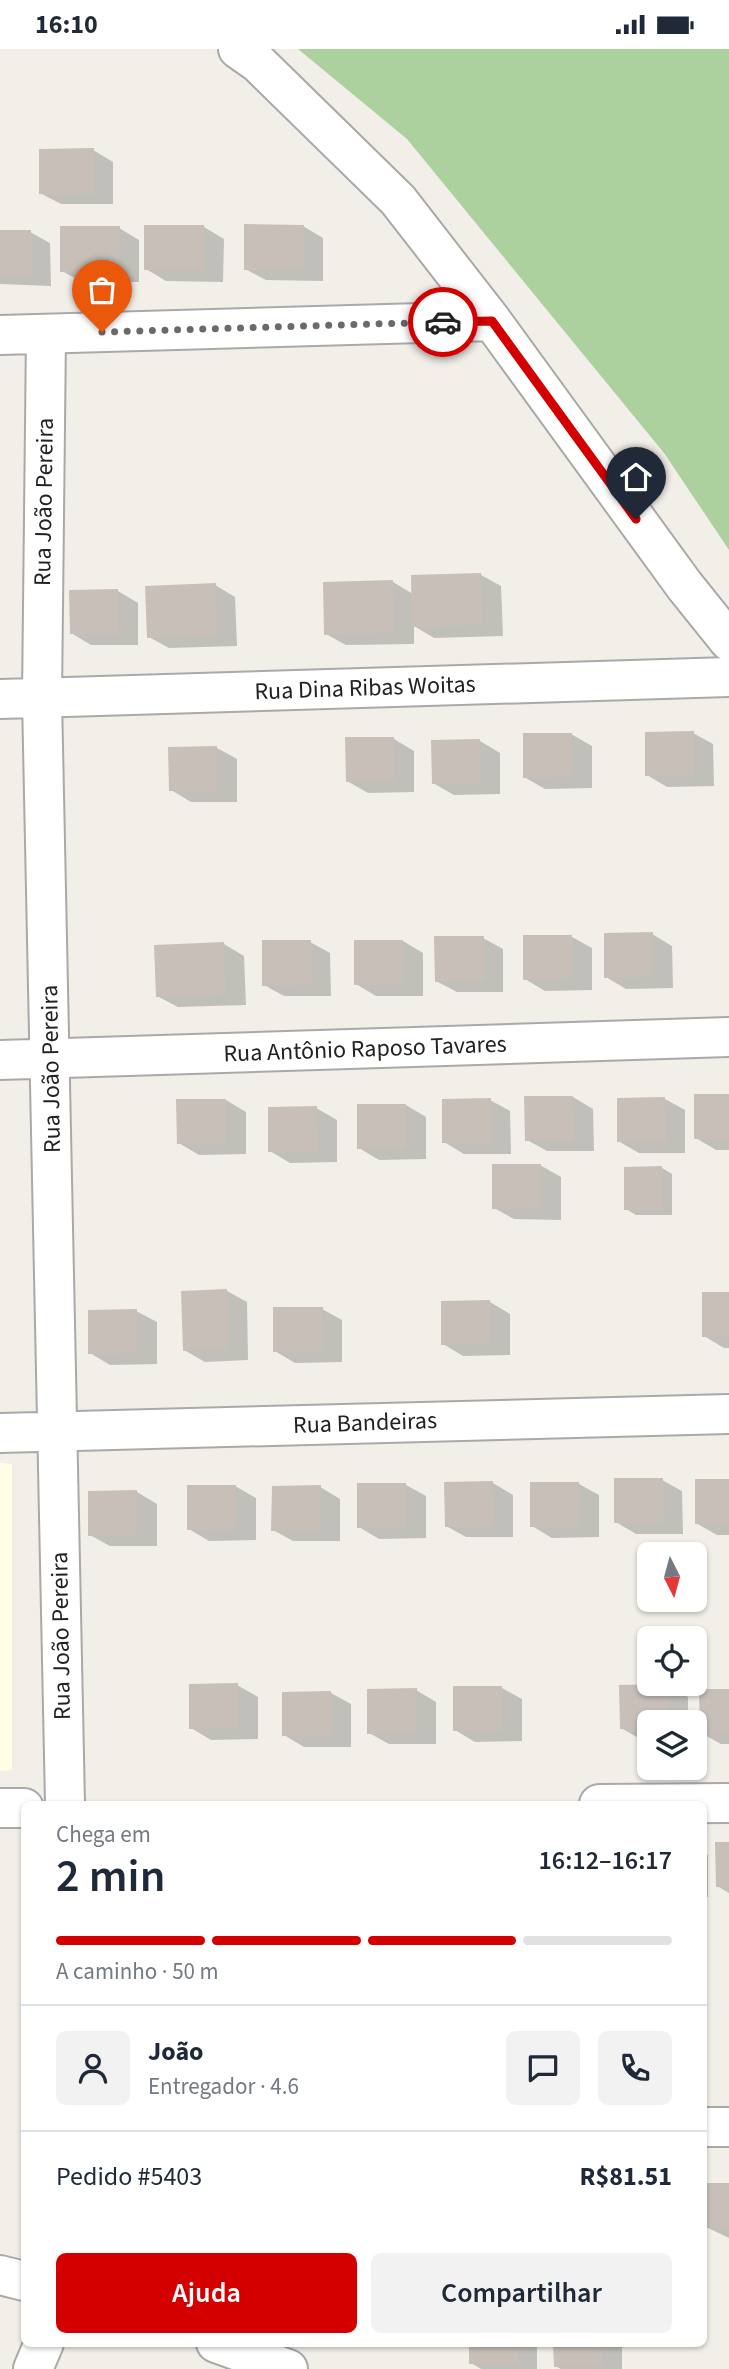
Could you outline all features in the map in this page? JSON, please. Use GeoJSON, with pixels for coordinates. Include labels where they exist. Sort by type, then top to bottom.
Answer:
{"type":"FeatureCollection","features":[{"type":"Feature","properties":{"kind":"street"},"geometry":{"type":"LineString","coordinates":[[238,49],[258,63],[398,200],[492,321],[684,585],[729,641]]}},
{"type":"Feature","properties":{"kind":"street"},"geometry":{"type":"LineString","coordinates":[[0,335],[492,321]]}},
{"type":"Feature","properties":{"kind":"street","name":"Rua João Pereira"},"geometry":{"type":"LineString","coordinates":[[46,334],[42,698],[65,1801]]}},
{"type":"Feature","properties":{"kind":"street","name":"Rua Dina Ribas Woitas"},"geometry":{"type":"LineString","coordinates":[[0,699],[729,677]]}},
{"type":"Feature","properties":{"kind":"street","name":"Rua Antônio Raposo Tavares"},"geometry":{"type":"LineString","coordinates":[[0,1060],[729,1037]]}},
{"type":"Feature","properties":{"kind":"street","name":"Rua Bandeiras"},"geometry":{"type":"LineString","coordinates":[[0,1433],[729,1414]]}},
{"type":"Feature","properties":{"kind":"street"},"geometry":{"type":"LineString","coordinates":[[707,1803],[729,1803]]}},
{"type":"Feature","properties":{"kind":"street"},"geometry":{"type":"LineString","coordinates":[[0,1808],[21,1808]]}},
{"type":"Feature","properties":{"kind":"street"},"geometry":{"type":"LineString","coordinates":[[707,2127],[729,2127]]}},
{"type":"Feature","properties":{"kind":"street"},"geometry":{"type":"LineString","coordinates":[[0,2275],[21,2280]]}},
{"type":"Feature","properties":{"kind":"street"},"geometry":{"type":"LineString","coordinates":[[33,2369],[42,2347]]}},
{"type":"Feature","properties":{"kind":"street"},"geometry":{"type":"LineString","coordinates":[[227,2347],[288,2369]]}},
{"type":"Feature","properties":{"kind":"shaded area"},"geometry":{"type":"Polygon","coordinates":[[[0,1463],[12,1464],[12,1770],[0,1771],[0,1463]]]}},
{"type":"Feature","properties":{"kind":"green space"},"geometry":{"type":"Polygon","coordinates":[[[298,49],[729,49],[729,550],[664,453],[407,139],[298,49]]]}},
{"type":"Feature","properties":{"kind":"building"},"geometry":{"type":"Polygon","coordinates":[[[94,148],[94,194],[39,194],[39,149],[94,148]]]}},
{"type":"Feature","properties":{"kind":"building"},"geometry":{"type":"Polygon","coordinates":[[[244,224],[304,225],[303,270],[244,270],[244,224]]]}},
{"type":"Feature","properties":{"kind":"building"},"geometry":{"type":"Polygon","coordinates":[[[144,225],[204,225],[204,271],[144,270],[144,225]]]}},
{"type":"Feature","properties":{"kind":"building"},"geometry":{"type":"Polygon","coordinates":[[[60,226],[120,226],[120,272],[60,272],[60,226]]]}},
{"type":"Feature","properties":{"kind":"building"},"geometry":{"type":"Polygon","coordinates":[[[0,230],[31,230],[31,275],[0,276],[0,230]]]}},
{"type":"Feature","properties":{"kind":"building"},"geometry":{"type":"Polygon","coordinates":[[[481,573],[483,625],[412,627],[411,575],[481,573]]]}},
{"type":"Feature","properties":{"kind":"building"},"geometry":{"type":"Polygon","coordinates":[[[393,580],[394,633],[324,635],[323,582],[393,580]]]}},
{"type":"Feature","properties":{"kind":"building"},"geometry":{"type":"Polygon","coordinates":[[[216,583],[217,636],[147,638],[145,586],[216,583]]]}},
{"type":"Feature","properties":{"kind":"building"},"geometry":{"type":"Polygon","coordinates":[[[118,589],[119,634],[70,634],[69,590],[118,589]]]}},
{"type":"Feature","properties":{"kind":"building"},"geometry":{"type":"Polygon","coordinates":[[[694,731],[694,775],[645,776],[645,732],[694,731]]]}},
{"type":"Feature","properties":{"kind":"building"},"geometry":{"type":"Polygon","coordinates":[[[523,733],[572,733],[572,777],[523,778],[523,733]]]}},
{"type":"Feature","properties":{"kind":"building"},"geometry":{"type":"Polygon","coordinates":[[[345,737],[394,737],[395,782],[346,782],[345,737]]]}},
{"type":"Feature","properties":{"kind":"building"},"geometry":{"type":"Polygon","coordinates":[[[480,739],[481,784],[432,784],[431,740],[480,739]]]}},
{"type":"Feature","properties":{"kind":"building"},"geometry":{"type":"Polygon","coordinates":[[[217,746],[217,791],[169,791],[168,747],[217,746]]]}},
{"type":"Feature","properties":{"kind":"building"},"geometry":{"type":"Polygon","coordinates":[[[653,932],[653,977],[604,978],[604,933],[653,932]]]}},
{"type":"Feature","properties":{"kind":"building"},"geometry":{"type":"Polygon","coordinates":[[[523,935],[572,935],[572,979],[523,980],[523,935]]]}},
{"type":"Feature","properties":{"kind":"building"},"geometry":{"type":"Polygon","coordinates":[[[434,936],[484,936],[484,981],[435,982],[434,936]]]}},
{"type":"Feature","properties":{"kind":"building"},"geometry":{"type":"Polygon","coordinates":[[[262,940],[311,940],[311,985],[262,986],[262,940]]]}},
{"type":"Feature","properties":{"kind":"building"},"geometry":{"type":"Polygon","coordinates":[[[354,940],[403,940],[403,985],[354,985],[354,940]]]}},
{"type":"Feature","properties":{"kind":"building"},"geometry":{"type":"Polygon","coordinates":[[[224,942],[226,994],[156,997],[154,945],[224,942]]]}},
{"type":"Feature","properties":{"kind":"building"},"geometry":{"type":"Polygon","coordinates":[[[694,1094],[729,1094],[729,1139],[694,1139],[694,1094]]]}},
{"type":"Feature","properties":{"kind":"building"},"geometry":{"type":"Polygon","coordinates":[[[524,1096],[573,1096],[574,1141],[525,1141],[524,1096]]]}},
{"type":"Feature","properties":{"kind":"building"},"geometry":{"type":"Polygon","coordinates":[[[665,1097],[666,1142],[617,1142],[617,1098],[665,1097]]]}},
{"type":"Feature","properties":{"kind":"building"},"geometry":{"type":"Polygon","coordinates":[[[491,1098],[491,1143],[442,1143],[442,1099],[491,1098]]]}},
{"type":"Feature","properties":{"kind":"building"},"geometry":{"type":"Polygon","coordinates":[[[176,1099],[226,1099],[226,1144],[177,1144],[176,1099]]]}},
{"type":"Feature","properties":{"kind":"building"},"geometry":{"type":"Polygon","coordinates":[[[357,1104],[406,1104],[406,1149],[357,1149],[357,1104]]]}},
{"type":"Feature","properties":{"kind":"building"},"geometry":{"type":"Polygon","coordinates":[[[317,1106],[318,1152],[268,1152],[268,1107],[317,1106]]]}},
{"type":"Feature","properties":{"kind":"building"},"geometry":{"type":"Polygon","coordinates":[[[492,1164],[541,1164],[541,1209],[492,1209],[492,1164]]]}},
{"type":"Feature","properties":{"kind":"building"},"geometry":{"type":"Polygon","coordinates":[[[662,1166],[663,1210],[624,1210],[624,1167],[662,1166]]]}},
{"type":"Feature","properties":{"kind":"building"},"geometry":{"type":"Polygon","coordinates":[[[227,1289],[229,1350],[183,1351],[181,1291],[227,1289]]]}},
{"type":"Feature","properties":{"kind":"building"},"geometry":{"type":"Polygon","coordinates":[[[702,1292],[729,1292],[729,1337],[702,1337],[702,1292]]]}},
{"type":"Feature","properties":{"kind":"building"},"geometry":{"type":"Polygon","coordinates":[[[490,1300],[490,1345],[441,1345],[441,1301],[490,1300]]]}},
{"type":"Feature","properties":{"kind":"building"},"geometry":{"type":"Polygon","coordinates":[[[273,1307],[323,1307],[323,1351],[273,1352],[273,1307]]]}},
{"type":"Feature","properties":{"kind":"building"},"geometry":{"type":"Polygon","coordinates":[[[137,1309],[137,1353],[88,1354],[88,1310],[137,1309]]]}},
{"type":"Feature","properties":{"kind":"building"},"geometry":{"type":"Polygon","coordinates":[[[614,1478],[663,1478],[663,1523],[614,1523],[614,1478]]]}},
{"type":"Feature","properties":{"kind":"building"},"geometry":{"type":"Polygon","coordinates":[[[695,1479],[729,1479],[729,1524],[695,1524],[695,1479]]]}},
{"type":"Feature","properties":{"kind":"building"},"geometry":{"type":"Polygon","coordinates":[[[493,1481],[494,1527],[445,1527],[444,1482],[493,1481]]]}},
{"type":"Feature","properties":{"kind":"building"},"geometry":{"type":"Polygon","coordinates":[[[530,1482],[579,1482],[579,1527],[530,1527],[530,1482]]]}},
{"type":"Feature","properties":{"kind":"building"},"geometry":{"type":"Polygon","coordinates":[[[357,1483],[406,1483],[406,1527],[357,1528],[357,1483]]]}},
{"type":"Feature","properties":{"kind":"building"},"geometry":{"type":"Polygon","coordinates":[[[187,1485],[236,1485],[236,1530],[187,1530],[187,1485]]]}},
{"type":"Feature","properties":{"kind":"building"},"geometry":{"type":"Polygon","coordinates":[[[321,1485],[321,1531],[271,1531],[272,1486],[321,1485]]]}},
{"type":"Feature","properties":{"kind":"building"},"geometry":{"type":"Polygon","coordinates":[[[137,1490],[137,1536],[88,1536],[88,1491],[137,1490]]]}},
{"type":"Feature","properties":{"kind":"building"},"geometry":{"type":"Polygon","coordinates":[[[238,1683],[238,1729],[189,1729],[189,1684],[238,1683]]]}},
{"type":"Feature","properties":{"kind":"building"},"geometry":{"type":"Polygon","coordinates":[[[619,1685],[637,1685],[637,1696],[668,1696],[669,1710],[637,1710],[637,1729],[620,1729],[619,1685]]]}},
{"type":"Feature","properties":{"kind":"building"},"geometry":{"type":"Polygon","coordinates":[[[453,1686],[502,1686],[502,1731],[453,1731],[453,1686]]]}},
{"type":"Feature","properties":{"kind":"building"},"geometry":{"type":"Polygon","coordinates":[[[417,1688],[417,1734],[367,1734],[367,1689],[417,1688]]]}},
{"type":"Feature","properties":{"kind":"building"},"geometry":{"type":"Polygon","coordinates":[[[707,1689],[729,1689],[729,1733],[707,1734],[707,1710],[699,1710],[699,1696],[707,1696],[707,1689]]]}},
{"type":"Feature","properties":{"kind":"building"},"geometry":{"type":"Polygon","coordinates":[[[331,1691],[332,1736],[282,1736],[282,1692],[331,1691]]]}},
{"type":"Feature","properties":{"kind":"building"},"geometry":{"type":"Polygon","coordinates":[[[715,1842],[729,1842],[729,1887],[716,1887],[715,1842]]]}},
{"type":"Feature","properties":{"kind":"building"},"geometry":{"type":"Polygon","coordinates":[[[707,2183],[729,2183],[729,2227],[707,2228],[707,2183]]]}},
{"type":"Feature","properties":{"kind":"building"},"geometry":{"type":"Polygon","coordinates":[[[469,2347],[518,2347],[518,2364],[469,2364],[469,2347]]]}},
{"type":"Feature","properties":{"kind":"building"},"geometry":{"type":"Polygon","coordinates":[[[553,2347],[602,2347],[603,2366],[554,2367],[553,2347]]]}},
{"type":"Feature","properties":{"kind":"way so far"},"geometry":{"type":"LineString","coordinates":[[102,332],[443,322]]}},
{"type":"Feature","properties":{"kind":"route"},"geometry":{"type":"LineString","coordinates":[[443,322],[492,321],[636,519]]}}]}
